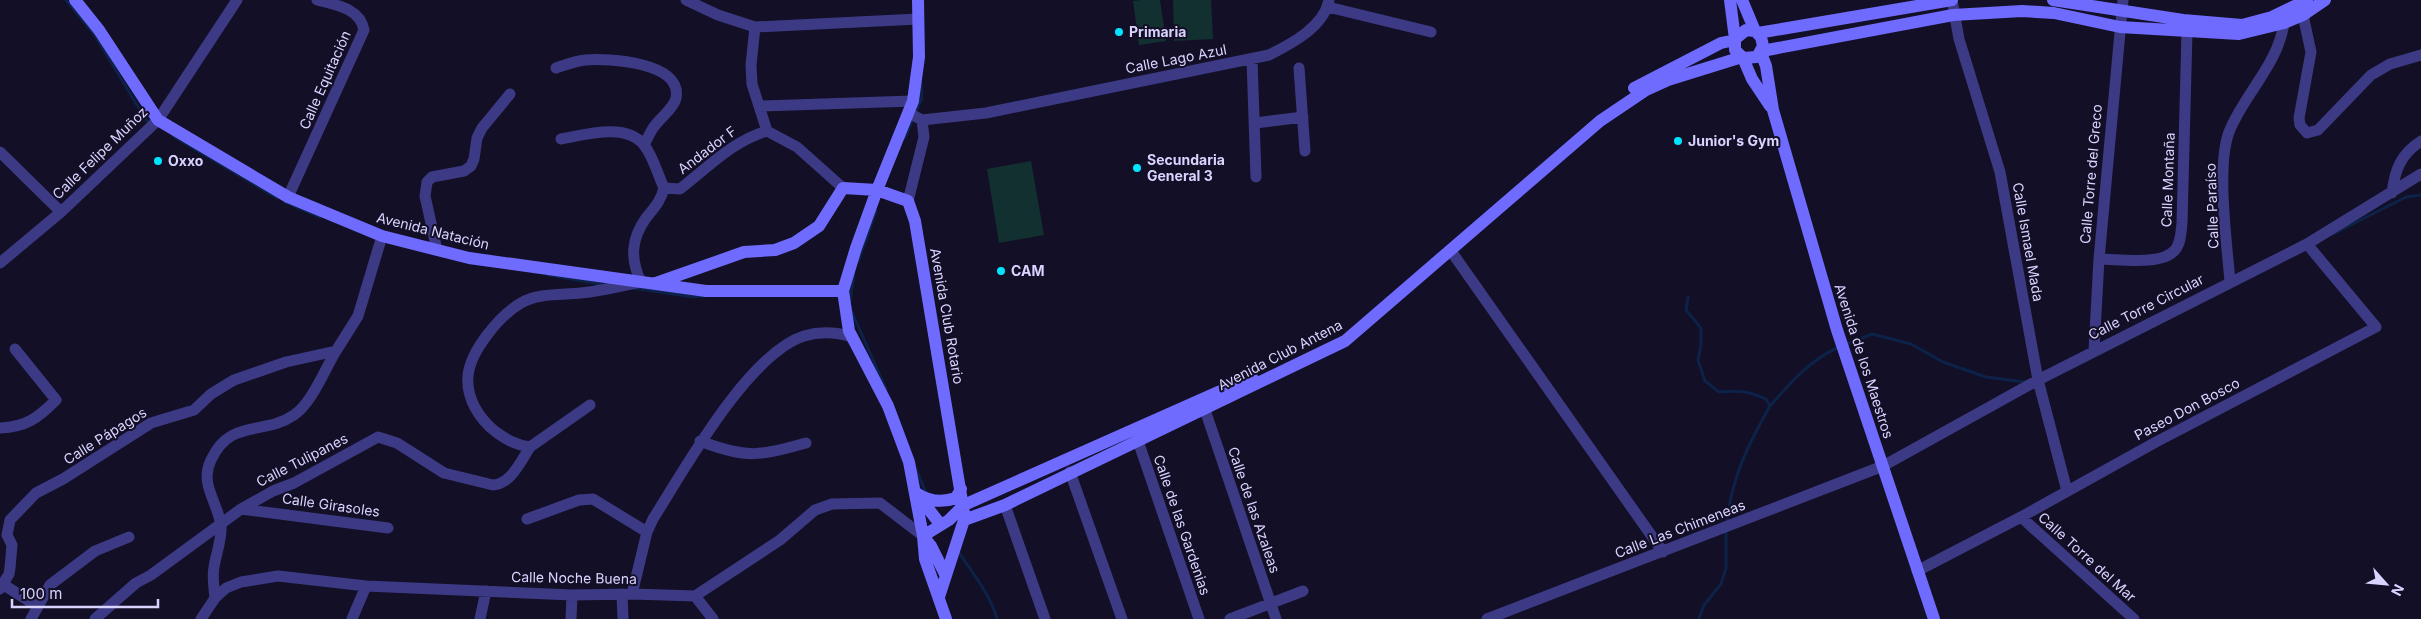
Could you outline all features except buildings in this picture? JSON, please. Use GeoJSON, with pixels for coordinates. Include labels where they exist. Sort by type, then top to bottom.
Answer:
{"type":"FeatureCollection","features":[{"type":"Feature","properties":{"kind":"street","name":"Avenida Natación"},"geometry":{"type":"LineString","coordinates":[[75,0],[100,30],[158,120],[288,197],[382,236],[469,258],[706,291],[843,292]]}},
{"type":"Feature","properties":{"kind":"street","name":"Calle Felipe Muñoz"},"geometry":{"type":"LineString","coordinates":[[0,264],[61,212],[158,120],[236,0]]}},
{"type":"Feature","properties":{"kind":"street","name":"Calle Equitación"},"geometry":{"type":"LineString","coordinates":[[288,197],[364,30],[362,20],[354,12],[317,0]]}},
{"type":"Feature","properties":{"kind":"street"},"geometry":{"type":"LineString","coordinates":[[686,0],[718,16],[755,27],[918,19]]}},
{"type":"Feature","properties":{"kind":"street"},"geometry":{"type":"LineString","coordinates":[[918,0],[919,57],[911,107],[877,190],[856,248],[843,292],[844,311],[852,337],[899,432],[920,496],[925,559],[946,619]]}},
{"type":"Feature","properties":{"kind":"street"},"geometry":{"type":"LineString","coordinates":[[1730,0],[1736,50],[1742,57],[1752,59],[1761,52],[1898,23],[1953,15],[2022,11],[2054,13],[2120,27],[2239,34],[2284,23],[2325,0]]}},
{"type":"Feature","properties":{"kind":"street"},"geometry":{"type":"LineString","coordinates":[[1742,0],[1756,32],[1763,41],[1761,52]]}},
{"type":"Feature","properties":{"kind":"street"},"geometry":{"type":"LineString","coordinates":[[1735,40],[1746,30],[1756,32],[1952,0]]}},
{"type":"Feature","properties":{"kind":"street","name":"Calle Ismael Mada"},"geometry":{"type":"LineString","coordinates":[[1952,0],[1953,15],[2000,172],[2038,380],[2067,491]]}},
{"type":"Feature","properties":{"kind":"street"},"geometry":{"type":"LineString","coordinates":[[2053,0],[2123,6],[2183,20],[2242,25],[2272,17],[2307,0]]}},
{"type":"Feature","properties":{"kind":"street","name":"Calle Lago Azul"},"geometry":{"type":"LineString","coordinates":[[922,120],[986,113],[1268,55],[1295,42],[1317,22],[1328,4],[1431,32]]}},
{"type":"Feature","properties":{"kind":"street","name":"Calle Torre del Greco"},"geometry":{"type":"LineString","coordinates":[[2094,350],[2099,259],[2123,6]]}},
{"type":"Feature","properties":{"kind":"street"},"geometry":{"type":"LineString","coordinates":[[2303,14],[2311,52],[2298,118],[2300,126],[2307,132],[2318,130],[2370,75],[2390,64],[2421,55]]}},
{"type":"Feature","properties":{"kind":"street","name":"Calle Paraíso"},"geometry":{"type":"LineString","coordinates":[[2230,282],[2223,192],[2225,149],[2229,133],[2240,111],[2272,60],[2282,35],[2284,23]]}},
{"type":"Feature","properties":{"kind":"street"},"geometry":{"type":"LineString","coordinates":[[755,27],[751,65],[752,84],[767,131],[797,147],[843,188],[877,190],[908,201],[924,137],[922,120],[911,107],[760,106]]}},
{"type":"Feature","properties":{"kind":"street","name":"Calle Montaña"},"geometry":{"type":"LineString","coordinates":[[2099,259],[2156,260],[2168,256],[2176,248],[2182,223],[2187,31]]}},
{"type":"Feature","properties":{"kind":"street","name":"Avenida Club Antena"},"geometry":{"type":"LineString","coordinates":[[923,536],[945,522],[964,505],[1342,336],[1614,101],[1641,83],[1721,44],[1735,40]]}},
{"type":"Feature","properties":{"kind":"street","name":"Avenida de los Maestros"},"geometry":{"type":"LineString","coordinates":[[1761,52],[1766,66],[1773,110],[1837,330],[1932,618]]}},
{"type":"Feature","properties":{"kind":"street","name":"Avenida Club Antena"},"geometry":{"type":"LineString","coordinates":[[964,520],[1005,505],[1345,341],[1600,121],[1646,90],[1668,80],[1742,57]]}},
{"type":"Feature","properties":{"kind":"street","name":"Avenida de los Maestros"},"geometry":{"type":"LineString","coordinates":[[1742,57],[1752,79],[1773,110]]}},
{"type":"Feature","properties":{"kind":"street"},"geometry":{"type":"LineString","coordinates":[[556,68],[582,60],[600,59],[657,69],[670,77],[676,86],[676,99],[652,129],[644,145]]}},
{"type":"Feature","properties":{"kind":"street"},"geometry":{"type":"LineString","coordinates":[[1252,59],[1256,177]]}},
{"type":"Feature","properties":{"kind":"street"},"geometry":{"type":"LineString","coordinates":[[1299,68],[1305,152]]}},
{"type":"Feature","properties":{"kind":"street"},"geometry":{"type":"LineString","coordinates":[[437,250],[425,196],[427,182],[432,178],[464,171],[470,166],[474,159],[477,138],[482,128],[510,94]]}},
{"type":"Feature","properties":{"kind":"street"},"geometry":{"type":"LineString","coordinates":[[1254,123],[1303,117]]}},
{"type":"Feature","properties":{"kind":"street"},"geometry":{"type":"LineString","coordinates":[[530,447],[520,446],[506,439],[485,424],[474,406],[468,374],[486,336],[504,315],[522,302],[544,296],[582,293],[641,282],[635,270],[632,250],[639,230],[659,202],[664,188],[644,145],[636,138],[611,130],[561,140]]}},
{"type":"Feature","properties":{"kind":"street","name":"Andador F"},"geometry":{"type":"LineString","coordinates":[[664,188],[680,189],[740,142],[752,135],[767,131]]}},
{"type":"Feature","properties":{"kind":"street"},"geometry":{"type":"LineString","coordinates":[[2392,193],[2398,165],[2404,155],[2421,141]]}},
{"type":"Feature","properties":{"kind":"street"},"geometry":{"type":"LineString","coordinates":[[0,152],[61,212]]}},
{"type":"Feature","properties":{"kind":"street","name":"Calle Torre Circular"},"geometry":{"type":"LineString","coordinates":[[1883,466],[2094,350],[2306,244],[2421,174]]}},
{"type":"Feature","properties":{"kind":"street"},"geometry":{"type":"LineString","coordinates":[[654,284],[744,252],[775,250],[794,243],[819,226],[843,188]]}},
{"type":"Feature","properties":{"kind":"street","name":"Avenida Club Rotario"},"geometry":{"type":"LineString","coordinates":[[908,201],[915,221],[964,505],[964,520]]}},
{"type":"Feature","properties":{"kind":"street"},"geometry":{"type":"LineString","coordinates":[[215,598],[213,569],[221,526],[206,483],[210,460],[223,440],[243,430],[277,423],[293,416],[307,402],[358,316],[382,236]]}},
{"type":"Feature","properties":{"kind":"street","name":"Paseo Don Bosco"},"geometry":{"type":"LineString","coordinates":[[1917,571],[2021,517],[2156,442],[2376,327],[2306,244]]}},
{"type":"Feature","properties":{"kind":"street"},"geometry":{"type":"LineString","coordinates":[[1450,250],[1662,552]]}},
{"type":"Feature","properties":{"kind":"street"},"geometry":{"type":"LineString","coordinates":[[623,619],[627,594],[646,532],[700,441],[732,398],[763,364],[785,347],[803,337],[836,332],[852,337]]}},
{"type":"Feature","properties":{"kind":"street"},"geometry":{"type":"LineString","coordinates":[[0,428],[14,428],[40,417],[56,400],[15,349]]}},
{"type":"Feature","properties":{"kind":"street","name":"Calle Pápagos"},"geometry":{"type":"LineString","coordinates":[[37,606],[2,587],[9,574],[6,544],[10,520],[36,493],[70,475],[140,430],[160,420],[184,415],[194,410],[211,394],[234,380],[286,362],[336,351]]}},
{"type":"Feature","properties":{"kind":"street","name":"Calle Tulipanes"},"geometry":{"type":"LineString","coordinates":[[95,619],[136,583],[151,576],[221,526],[241,509],[273,491],[294,484],[378,437],[397,443],[444,473],[493,485],[499,484],[510,476],[530,447],[590,405]]}},
{"type":"Feature","properties":{"kind":"street","name":"Calle de las Azaleas"},"geometry":{"type":"LineString","coordinates":[[1205,410],[1276,619]]}},
{"type":"Feature","properties":{"kind":"street"},"geometry":{"type":"LineString","coordinates":[[700,441],[744,455],[759,455],[806,442]]}},
{"type":"Feature","properties":{"kind":"street","name":"Calle de las Gardenias"},"geometry":{"type":"LineString","coordinates":[[1138,441],[1199,619]]}},
{"type":"Feature","properties":{"kind":"street","name":"Calle Las Chimeneas"},"geometry":{"type":"LineString","coordinates":[[1487,619],[1883,466]]}},
{"type":"Feature","properties":{"kind":"street"},"geometry":{"type":"LineString","coordinates":[[1070,472],[1122,619]]}},
{"type":"Feature","properties":{"kind":"street"},"geometry":{"type":"LineString","coordinates":[[920,496],[938,501],[950,500],[956,498],[961,489]]}},
{"type":"Feature","properties":{"kind":"street"},"geometry":{"type":"LineString","coordinates":[[920,496],[927,507],[945,522],[964,520],[939,597]]}},
{"type":"Feature","properties":{"kind":"street"},"geometry":{"type":"LineString","coordinates":[[527,519],[579,500],[593,499],[646,532]]}},
{"type":"Feature","properties":{"kind":"street"},"geometry":{"type":"LineString","coordinates":[[713,619],[695,596],[780,540],[815,510],[824,506],[842,503],[880,503],[923,536],[931,546],[945,574]]}},
{"type":"Feature","properties":{"kind":"street"},"geometry":{"type":"LineString","coordinates":[[1005,505],[1044,619]]}},
{"type":"Feature","properties":{"kind":"street","name":"Calle Girasoles"},"geometry":{"type":"LineString","coordinates":[[241,509],[388,528]]}},
{"type":"Feature","properties":{"kind":"street","name":"Calle Torre del Mar"},"geometry":{"type":"LineString","coordinates":[[2021,517],[2134,619]]}},
{"type":"Feature","properties":{"kind":"street"},"geometry":{"type":"LineString","coordinates":[[31,619],[50,585],[80,561],[110,543],[129,536]]}},
{"type":"Feature","properties":{"kind":"street","name":"Calle Noche Buena"},"geometry":{"type":"LineString","coordinates":[[201,619],[215,598],[226,588],[241,582],[278,576],[366,586],[572,595],[695,596]]}},
{"type":"Feature","properties":{"kind":"street"},"geometry":{"type":"LineString","coordinates":[[352,619],[366,586]]}},
{"type":"Feature","properties":{"kind":"street"},"geometry":{"type":"LineString","coordinates":[[480,619],[486,591]]}},
{"type":"Feature","properties":{"kind":"street"},"geometry":{"type":"LineString","coordinates":[[1230,619],[1303,591]]}},
{"type":"Feature","properties":{"kind":"street"},"geometry":{"type":"LineString","coordinates":[[571,619],[572,595]]}},
{"type":"Feature","properties":{"kind":"green space"},"geometry":{"type":"Polygon","coordinates":[[[1160,0],[1166,41],[1139,45],[1133,1],[1160,0]]]}},
{"type":"Feature","properties":{"kind":"green space"},"geometry":{"type":"Polygon","coordinates":[[[1173,0],[1211,0],[1213,39],[1174,41],[1173,0]]]}},
{"type":"Feature","properties":{"kind":"green space"},"geometry":{"type":"Polygon","coordinates":[[[1031,161],[1044,235],[999,243],[987,169],[1031,161]]]}},
{"type":"Feature","properties":{"kind":"waterway"},"geometry":{"type":"LineString","coordinates":[[66,0],[94,34],[146,120],[150,122]]}},
{"type":"Feature","properties":{"kind":"waterway"},"geometry":{"type":"LineString","coordinates":[[915,113],[922,98],[921,83]]}},
{"type":"Feature","properties":{"kind":"waterway"},"geometry":{"type":"LineString","coordinates":[[905,138],[913,119]]}},
{"type":"Feature","properties":{"kind":"waterway"},"geometry":{"type":"LineString","coordinates":[[173,136],[277,198]]}},
{"type":"Feature","properties":{"kind":"waterway"},"geometry":{"type":"LineString","coordinates":[[2333,234],[2406,197],[2421,195]]}},
{"type":"Feature","properties":{"kind":"waterway"},"geometry":{"type":"LineString","coordinates":[[285,202],[320,217]]}},
{"type":"Feature","properties":{"kind":"waterway"},"geometry":{"type":"LineString","coordinates":[[858,262],[876,211]]}},
{"type":"Feature","properties":{"kind":"waterway"},"geometry":{"type":"LineString","coordinates":[[548,275],[606,285]]}},
{"type":"Feature","properties":{"kind":"waterway"},"geometry":{"type":"LineString","coordinates":[[850,301],[854,275]]}},
{"type":"Feature","properties":{"kind":"waterway"},"geometry":{"type":"LineString","coordinates":[[632,288],[694,297],[703,296]]}},
{"type":"Feature","properties":{"kind":"waterway"},"geometry":{"type":"LineString","coordinates":[[1688,297],[1686,310],[1701,328],[1701,345],[1698,360],[1705,381],[1719,392],[1743,392],[1760,396],[1766,399],[1770,406],[1742,463],[1732,492],[1727,523]]}},
{"type":"Feature","properties":{"kind":"waterway"},"geometry":{"type":"LineString","coordinates":[[851,310],[886,389]]}},
{"type":"Feature","properties":{"kind":"waterway"},"geometry":{"type":"LineString","coordinates":[[1845,345],[1872,334],[1911,344],[1943,362],[1986,377],[2025,382]]}},
{"type":"Feature","properties":{"kind":"waterway"},"geometry":{"type":"LineString","coordinates":[[1770,406],[1810,365],[1839,347]]}},
{"type":"Feature","properties":{"kind":"waterway"},"geometry":{"type":"LineString","coordinates":[[916,469],[926,493]]}},
{"type":"Feature","properties":{"kind":"waterway"},"geometry":{"type":"LineString","coordinates":[[1699,619],[1704,605],[1721,584],[1726,568],[1726,530]]}},
{"type":"Feature","properties":{"kind":"waterway"},"geometry":{"type":"LineString","coordinates":[[958,551],[985,592],[997,619]]}},
{"type":"Feature","properties":{"kind":"place","name":"Primaria"},"geometry":{"type":"Point","coordinates":[1119,32]}},
{"type":"Feature","properties":{"kind":"place","name":"Junior's Gym"},"geometry":{"type":"Point","coordinates":[1678,141]}},
{"type":"Feature","properties":{"kind":"place","name":"Oxxo"},"geometry":{"type":"Point","coordinates":[158,161]}},
{"type":"Feature","properties":{"kind":"place","name":"Secundaria General 3"},"geometry":{"type":"Point","coordinates":[1137,168]}},
{"type":"Feature","properties":{"kind":"place","name":"CAM"},"geometry":{"type":"Point","coordinates":[1001,271]}}]}
